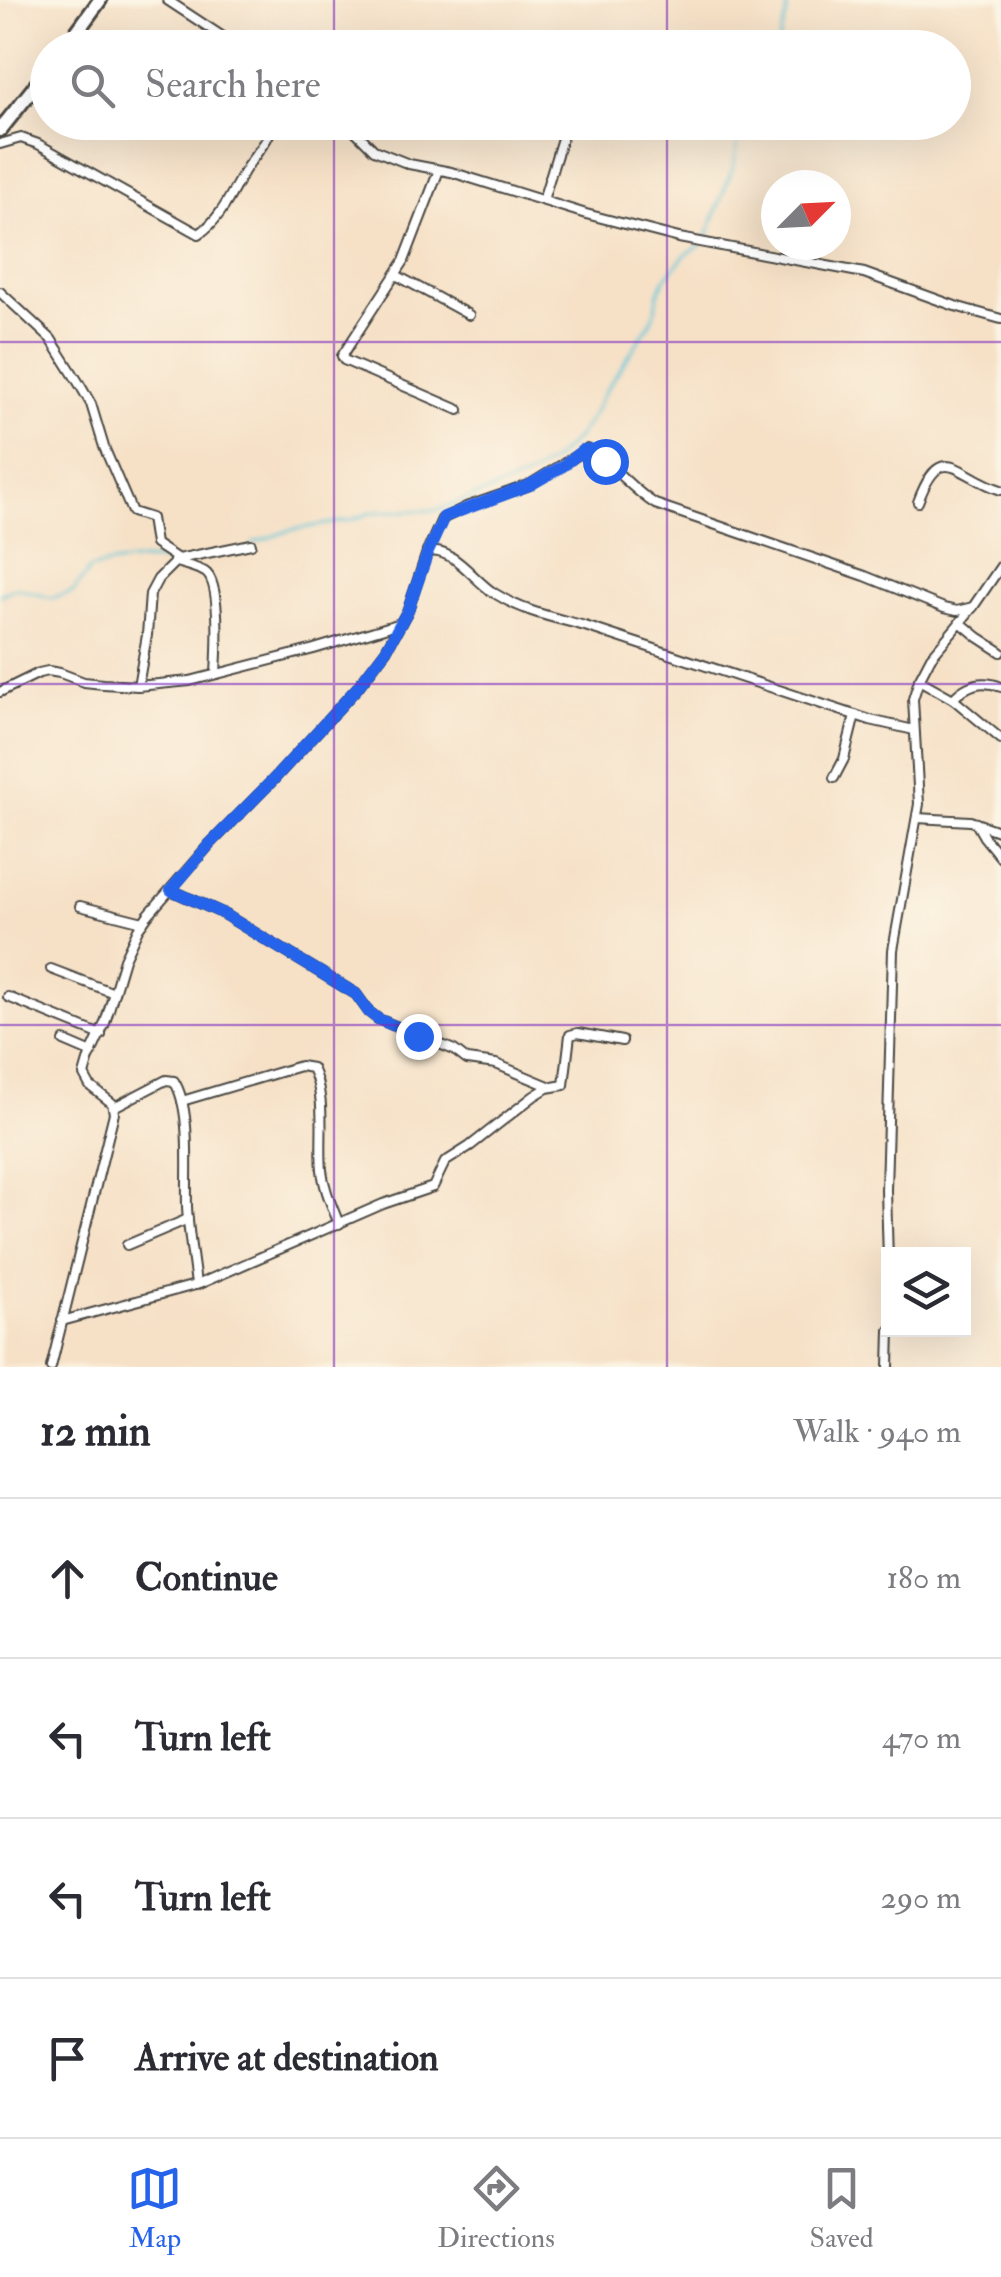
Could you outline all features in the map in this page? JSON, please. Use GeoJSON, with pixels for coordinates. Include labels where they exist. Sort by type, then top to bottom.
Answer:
{"type":"FeatureCollection","features":[{"type":"Feature","properties":{"kind":"highway"},"geometry":{"type":"LineString","coordinates":[[78,30],[100,0]]}},
{"type":"Feature","properties":{"kind":"highway"},"geometry":{"type":"LineString","coordinates":[[0,130],[30,92]]}},
{"type":"Feature","properties":{"kind":"street"},"geometry":{"type":"LineString","coordinates":[[168,0],[213,30]]}},
{"type":"Feature","properties":{"kind":"street"},"geometry":{"type":"LineString","coordinates":[[0,144],[20,138],[38,144],[199,234],[222,211],[267,140]]}},
{"type":"Feature","properties":{"kind":"street"},"geometry":{"type":"LineString","coordinates":[[364,140],[374,150],[408,164],[678,238],[864,273],[1001,319]]}},
{"type":"Feature","properties":{"kind":"street"},"geometry":{"type":"LineString","coordinates":[[543,200],[561,140]]}},
{"type":"Feature","properties":{"kind":"street"},"geometry":{"type":"LineString","coordinates":[[439,170],[404,261],[343,352],[343,358],[458,410]]}},
{"type":"Feature","properties":{"kind":"street"},"geometry":{"type":"LineString","coordinates":[[396,275],[469,314]]}},
{"type":"Feature","properties":{"kind":"street"},"geometry":{"type":"LineString","coordinates":[[0,292],[55,346],[91,404],[104,447],[132,512],[151,518],[155,544],[210,577],[218,616],[216,674]]}},
{"type":"Feature","properties":{"kind":"street"},"geometry":{"type":"LineString","coordinates":[[51,1367],[114,1106],[86,1082],[86,1067],[132,940],[209,845],[357,688],[386,650],[415,592],[444,517],[530,485],[587,450],[655,504],[865,576],[944,608],[957,612],[973,607]]}},
{"type":"Feature","properties":{"kind":"street"},"geometry":{"type":"LineString","coordinates":[[918,502],[926,480],[933,471],[945,466],[958,468],[1001,490]]}},
{"type":"Feature","properties":{"kind":"street"},"geometry":{"type":"LineString","coordinates":[[138,686],[150,591],[158,578],[176,560],[250,544]]}},
{"type":"Feature","properties":{"kind":"street"},"geometry":{"type":"LineString","coordinates":[[428,552],[442,552],[496,594],[542,616],[586,626],[855,715],[914,730]]}},
{"type":"Feature","properties":{"kind":"street"},"geometry":{"type":"LineString","coordinates":[[888,1247],[892,971],[917,818],[913,699],[931,657],[1001,566]]}},
{"type":"Feature","properties":{"kind":"street"},"geometry":{"type":"LineString","coordinates":[[960,622],[1001,652]]}},
{"type":"Feature","properties":{"kind":"street"},"geometry":{"type":"LineString","coordinates":[[0,692],[48,671],[84,682],[138,686],[190,681],[401,623]]}},
{"type":"Feature","properties":{"kind":"street"},"geometry":{"type":"LineString","coordinates":[[919,680],[953,699],[1001,739]]}},
{"type":"Feature","properties":{"kind":"street"},"geometry":{"type":"LineString","coordinates":[[953,699],[979,683],[1001,687]]}},
{"type":"Feature","properties":{"kind":"street"},"geometry":{"type":"LineString","coordinates":[[834,778],[844,759],[855,715]]}},
{"type":"Feature","properties":{"kind":"street"},"geometry":{"type":"LineString","coordinates":[[917,818],[976,823],[1001,832]]}},
{"type":"Feature","properties":{"kind":"street"},"geometry":{"type":"LineString","coordinates":[[976,823],[1001,858]]}},
{"type":"Feature","properties":{"kind":"street"},"geometry":{"type":"LineString","coordinates":[[171,890],[222,913],[356,994],[378,1019],[454,1050],[467,1060],[496,1064],[551,1087]]}},
{"type":"Feature","properties":{"kind":"street"},"geometry":{"type":"LineString","coordinates":[[80,906],[143,922]]}},
{"type":"Feature","properties":{"kind":"street"},"geometry":{"type":"LineString","coordinates":[[51,969],[114,993]]}},
{"type":"Feature","properties":{"kind":"street"},"geometry":{"type":"LineString","coordinates":[[8,997],[100,1035]]}},
{"type":"Feature","properties":{"kind":"street"},"geometry":{"type":"LineString","coordinates":[[62,1321],[196,1284],[383,1204],[433,1188],[445,1162],[534,1096],[565,1084],[570,1035],[622,1041]]}},
{"type":"Feature","properties":{"kind":"street"},"geometry":{"type":"LineString","coordinates":[[64,1041],[92,1053]]}},
{"type":"Feature","properties":{"kind":"street"},"geometry":{"type":"LineString","coordinates":[[182,1101],[300,1066],[312,1068],[318,1081],[324,1180],[339,1224]]}},
{"type":"Feature","properties":{"kind":"street"},"geometry":{"type":"LineString","coordinates":[[114,1106],[171,1080],[177,1085],[187,1144],[188,1219],[196,1284]]}},
{"type":"Feature","properties":{"kind":"street"},"geometry":{"type":"LineString","coordinates":[[127,1245],[188,1219]]}},
{"type":"Feature","properties":{"kind":"street"},"geometry":{"type":"LineString","coordinates":[[889,1367],[890,1337]]}},
{"type":"Feature","properties":{"kind":"waterway"},"geometry":{"type":"LineString","coordinates":[[782,30],[787,0]]}},
{"type":"Feature","properties":{"kind":"waterway"},"geometry":{"type":"LineString","coordinates":[[706,239],[734,164],[739,140]]}},
{"type":"Feature","properties":{"kind":"waterway"},"geometry":{"type":"LineString","coordinates":[[253,543],[291,530],[374,512],[438,510],[528,477],[576,439],[649,325],[664,280],[685,255],[701,245]]}},
{"type":"Feature","properties":{"kind":"waterway"},"geometry":{"type":"LineString","coordinates":[[196,559],[217,555]]}},
{"type":"Feature","properties":{"kind":"waterway"},"geometry":{"type":"LineString","coordinates":[[0,595],[16,588],[51,598],[73,592],[90,569],[142,560],[173,561]]}},
{"type":"Feature","properties":{"kind":"route"},"geometry":{"type":"LineString","coordinates":[[418,1036],[378,1019],[356,994],[222,913],[171,890],[357,688],[386,650],[408,610],[444,517],[530,485],[583,450],[590,450],[605,461]]}}]}
